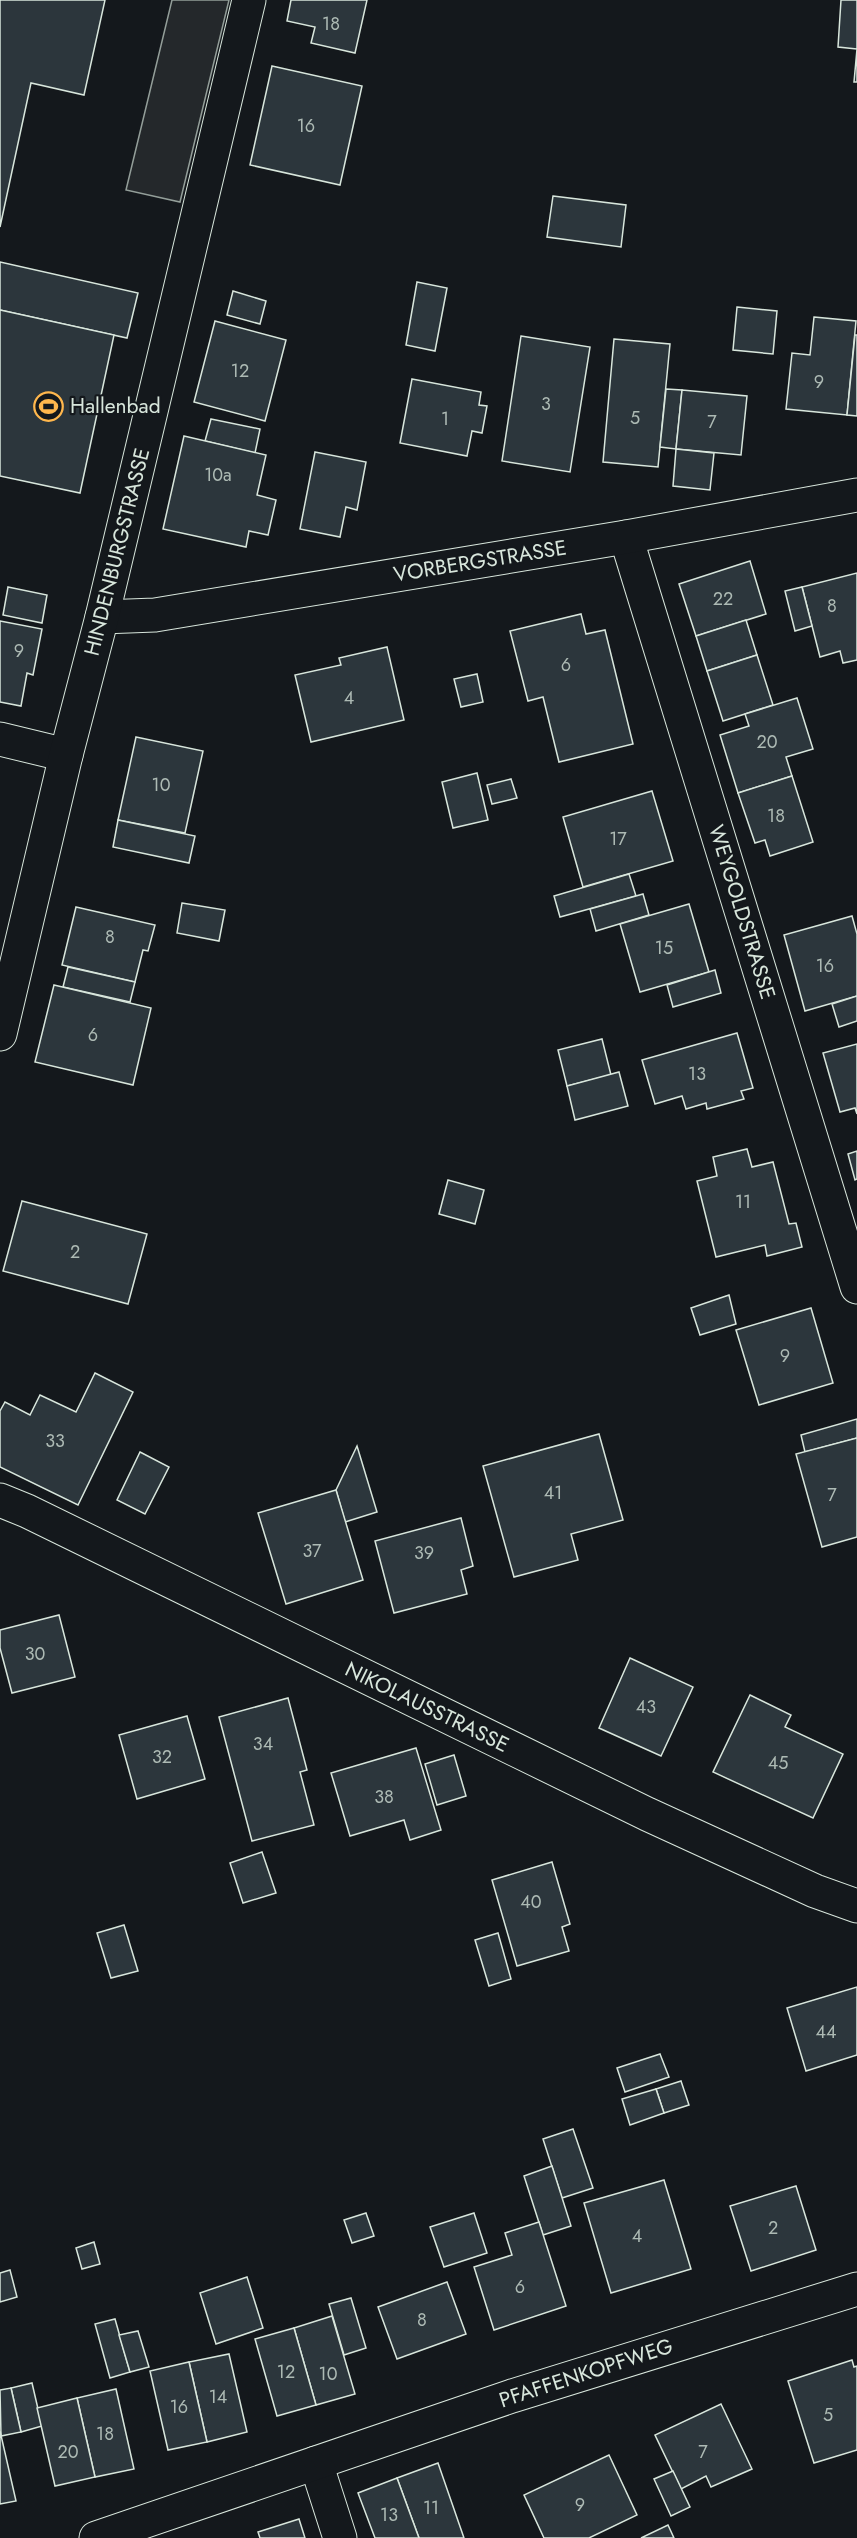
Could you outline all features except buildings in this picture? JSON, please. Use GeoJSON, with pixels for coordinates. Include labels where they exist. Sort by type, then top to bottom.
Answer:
{"type":"FeatureCollection","features":[{"type":"Feature","properties":{"kind":"street","name":"HINDENBURGSTRASSE"},"geometry":{"type":"LineString","coordinates":[[0,1034],[249,0]]}},
{"type":"Feature","properties":{"kind":"street","name":"VORBERGSTRASSE"},"geometry":{"type":"LineString","coordinates":[[102,617],[155,615],[626,537],[857,495]]}},
{"type":"Feature","properties":{"kind":"street","name":"WEYGOLDSTRASSE"},"geometry":{"type":"LineString","coordinates":[[626,537],[857,1287]]}},
{"type":"Feature","properties":{"kind":"street"},"geometry":{"type":"LineString","coordinates":[[0,739],[66,755]]}},
{"type":"Feature","properties":{"kind":"street","name":"NIKOLAUSSTRASSE"},"geometry":{"type":"LineString","coordinates":[[0,1500],[27,1511],[647,1814],[815,1891],[857,1906]]}},
{"type":"Feature","properties":{"kind":"street","name":"PFAFFENKOPFWEG"},"geometry":{"type":"LineString","coordinates":[[96,2538],[512,2396],[857,2289]]}},
{"type":"Feature","properties":{"kind":"street"},"geometry":{"type":"LineString","coordinates":[[316,2463],[340,2538]]}},
{"type":"Feature","properties":{"kind":"shaded area"},"geometry":{"type":"Polygon","coordinates":[[[172,0],[229,0],[180,202],[126,190],[172,0]]]}},
{"type":"Feature","properties":{"kind":"place","name":"Hallenbad"},"geometry":{"type":"Point","coordinates":[49,406]}}]}
